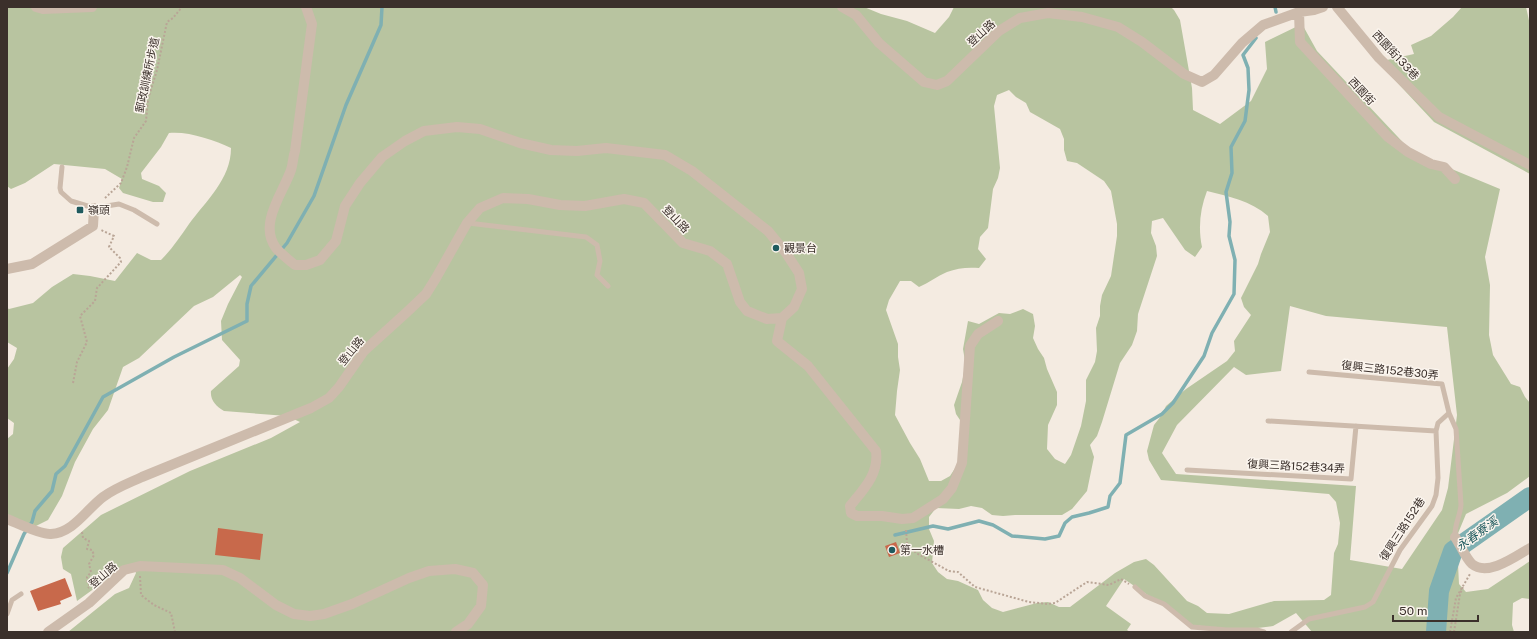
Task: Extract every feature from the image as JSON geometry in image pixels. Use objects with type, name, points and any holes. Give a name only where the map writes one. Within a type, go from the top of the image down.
[{"type":"street","points":[[36,7],[43,9],[92,7]]},
{"type":"street","points":[[306,7],[312,24],[291,170],[279,196],[272,218],[270,231],[280,251],[295,265],[306,265],[320,260],[336,241],[345,206],[360,183],[382,157],[405,141],[424,131],[457,128],[480,129],[520,143],[551,150],[577,151],[606,148],[665,155],[692,171],[768,231],[786,253],[799,273],[802,289],[794,307],[782,318],[777,341],[808,366],[876,451],[877,462],[872,478],[850,506],[850,513],[857,516],[882,516],[902,519],[913,518],[943,499],[952,488],[962,463],[970,346],[978,334],[998,321]]},
{"type":"street","name":"登山路","points":[[842,7],[856,15],[879,43],[924,82],[937,86],[947,81],[999,31],[1020,18],[1048,13],[1082,17],[1118,27],[1142,42],[1184,74],[1202,82],[1214,75],[1242,43],[1263,25],[1299,12]]},
{"type":"street","points":[[1299,12],[1323,7]]},
{"type":"street","name":"西園街133巷","points":[[1337,7],[1379,58],[1439,118],[1530,165]]},
{"type":"street","name":"西園街","points":[[1299,12],[1300,42],[1388,137],[1408,152],[1431,164],[1444,167],[1455,180]]},
{"type":"street","name":"登山路","points":[[7,519],[50,534],[62,532],[103,497],[118,488],[142,476],[310,408],[329,398],[339,387],[364,351],[426,294],[467,223],[480,208],[502,198],[528,199],[560,205],[585,206],[624,199],[644,203],[683,243],[710,251],[726,264],[740,302],[747,311],[767,319],[782,318]]},
{"type":"street","points":[[7,269],[32,264],[93,226],[94,208]]},
{"type":"street","points":[[1455,537],[1471,565],[1472,564],[1481,568],[1490,568],[1501,565],[1530,548]]},
{"type":"street","name":"登山路","points":[[48,632],[89,603],[124,570],[140,566],[223,570],[240,578],[276,605],[294,614],[310,616],[324,614],[352,604],[429,571],[455,568],[473,573],[483,586],[481,606],[468,624],[456,632]]},
{"type":"lane","points":[[62,167],[61,192],[71,201],[94,208],[119,204],[134,210],[157,224]]},
{"type":"lane","points":[[467,223],[586,237],[597,245],[600,261],[597,275],[608,286]]},
{"type":"lane","name":"復興三路152巷30弄","points":[[1309,372],[1442,384],[1449,413]]},
{"type":"lane","points":[[1268,421],[1436,431],[1438,423],[1449,413],[1456,429],[1461,505],[1460,513],[1454,528],[1455,537]]},
{"type":"lane","name":"復興三路152巷34弄","points":[[1187,470],[1352,479],[1356,426]]},
{"type":"lane","name":"復興三路152巷","points":[[1291,632],[1309,619],[1365,607],[1373,602],[1400,550],[1432,506],[1436,496],[1438,478],[1436,431]]},
{"type":"lane","points":[[1135,587],[1145,596],[1164,604],[1192,627],[1227,630],[1257,630],[1264,632]]},
{"type":"lane","points":[[7,614],[12,600],[21,594]]},
{"type":"path","name":"郵政訓練所步道","points":[[94,208],[120,183],[127,167],[134,138],[146,121],[148,99],[157,70],[167,22],[173,18],[182,7]]},
{"type":"path","points":[[73,383],[77,362],[87,342],[80,316],[95,301],[97,288],[120,262],[120,258],[109,247],[114,236],[93,226]]},
{"type":"path","points":[[80,518],[83,538],[89,541],[87,549],[92,550],[94,555],[89,564],[92,572],[87,577],[87,581],[90,586],[88,588],[93,588]]},
{"type":"path","points":[[902,519],[906,529],[907,543],[916,553],[949,571],[958,572],[975,587],[1029,602],[1048,604],[1055,603],[1087,582],[1109,585],[1121,579],[1135,587]]},
{"type":"path","points":[[1450,632],[1456,598],[1471,565]]},
{"type":"path","points":[[1454,632],[1460,594],[1471,565]]},
{"type":"path","points":[[124,570],[128,578],[140,576],[141,595],[154,605],[171,613],[176,632]]},
{"type":"green space","points":[[7,7],[864,7],[881,14],[907,21],[935,33],[949,17],[954,7],[1171,7],[1180,20],[1192,88],[1193,110],[1220,124],[1251,101],[1267,69],[1265,42],[1302,24],[1317,51],[1413,153],[1500,189],[1485,257],[1490,285],[1489,335],[1493,355],[1511,384],[1520,387],[1530,403],[1530,476],[1507,493],[1466,514],[1454,543],[1458,564],[1459,584],[1466,592],[1488,589],[1530,561],[1530,599],[1522,598],[1513,603],[1512,625],[1514,632],[1312,632],[1296,613],[1273,626],[1241,630],[1192,625],[1124,579],[1106,606],[1131,624],[1127,630],[1130,632],[68,632],[115,594],[129,588],[136,573],[134,567],[124,567],[77,601],[71,574],[63,569],[61,557],[63,548],[101,515],[190,471],[271,438],[300,422],[287,416],[224,411],[216,405],[213,400],[211,391],[239,366],[240,360],[222,340],[221,321],[242,277],[240,275],[213,297],[194,306],[139,358],[123,367],[108,410],[93,429],[75,462],[62,496],[48,520],[32,528],[7,524],[7,439],[13,434],[14,423],[7,418],[7,369],[14,359],[17,348],[7,342],[7,308],[9,309],[33,303],[52,287],[73,274],[115,281],[137,253],[151,260],[161,260],[210,198],[222,180],[227,170],[231,148],[201,137],[184,133],[169,133],[161,147],[141,173],[142,179],[159,186],[166,193],[163,202],[153,202],[123,193],[119,188],[122,179],[105,169],[54,164],[25,183],[11,189],[7,186]],"holes":[[[1009,90],[1016,97],[1026,103],[1030,112],[1060,129],[1064,139],[1064,150],[1067,161],[1077,163],[1104,181],[1111,191],[1117,224],[1117,236],[1111,276],[1102,295],[1100,316],[1096,328],[1097,351],[1095,362],[1086,380],[1086,401],[1081,426],[1071,455],[1065,464],[1055,459],[1047,449],[1048,425],[1057,405],[1057,392],[1044,358],[1033,338],[1035,326],[1033,314],[1023,309],[1010,314],[999,313],[979,324],[968,321],[963,349],[965,361],[964,372],[954,405],[956,414],[962,423],[963,456],[950,476],[941,481],[929,481],[920,459],[895,415],[900,370],[898,344],[886,310],[889,300],[900,281],[911,281],[919,287],[951,271],[963,268],[979,268],[986,259],[978,249],[980,237],[988,228],[993,189],[998,178],[1000,168],[994,106],[997,95]],[[1207,191],[1254,206],[1268,216],[1270,232],[1258,264],[1241,298],[1244,307],[1251,315],[1234,341],[1235,351],[1227,361],[1186,389],[1166,406],[1154,425],[1147,451],[1149,460],[1161,480],[1329,494],[1336,502],[1340,523],[1338,544],[1334,553],[1331,595],[1324,600],[1274,601],[1229,614],[1207,613],[1198,606],[1187,601],[1154,565],[1146,559],[1134,562],[1115,573],[1070,607],[1059,607],[1048,602],[1037,603],[1003,612],[992,608],[983,600],[978,590],[958,581],[947,579],[938,572],[932,563],[934,541],[929,529],[929,517],[936,508],[959,509],[971,506],[982,508],[992,515],[1003,516],[1062,515],[1072,509],[1087,491],[1094,457],[1090,445],[1097,436],[1120,363],[1132,345],[1137,331],[1138,314],[1157,256],[1156,246],[1151,233],[1152,221],[1163,218],[1185,250],[1195,257],[1202,247],[1200,226],[1201,212]],[[1290,306],[1326,316],[1447,327],[1457,415],[1448,488],[1442,510],[1402,569],[1350,560],[1356,486],[1176,474],[1162,453],[1177,425],[1234,367],[1246,375],[1281,371]]]},
{"type":"green space","points":[[1462,7],[1526,7],[1530,25],[1530,174],[1434,122],[1378,62],[1414,54],[1411,45],[1431,36]]},
{"type":"building","points":[[218,528],[263,534],[260,560],[215,555]]},
{"type":"building","name":"第一水槽","points":[[896,542],[900,553],[889,557],[885,546]]},
{"type":"building","points":[[65,578],[72,596],[60,601],[61,604],[38,611],[30,591]]},
{"type":"waterway","points":[[7,573],[24,534],[32,522],[35,511],[52,491],[56,474],[65,466],[103,397],[174,357],[247,321],[247,304],[251,286],[287,243],[314,196],[346,105],[381,25],[382,7]]},
{"type":"waterway","points":[[1275,7],[1276,12]]},
{"type":"waterway","points":[[895,535],[933,526],[948,529],[979,521],[993,525],[1012,536],[1045,539],[1059,536],[1065,523],[1072,517],[1108,507],[1110,496],[1120,483],[1126,435],[1162,414],[1173,403],[1204,356],[1212,333],[1234,294],[1235,260],[1229,236],[1230,222],[1226,192],[1232,173],[1231,147],[1245,121],[1249,90],[1248,68],[1243,55],[1256,38]]},
{"type":"waterway","name":"永春寮溪","points":[[1436,632],[1439,591],[1453,551],[1530,497]]},
{"type":"place","name":"嶺頭","points":[[80,210]]},
{"type":"place","name":"觀景台","points":[[776,248]]},
{"type":"place","name":"第一水槽","points":[[892,550]]}]
